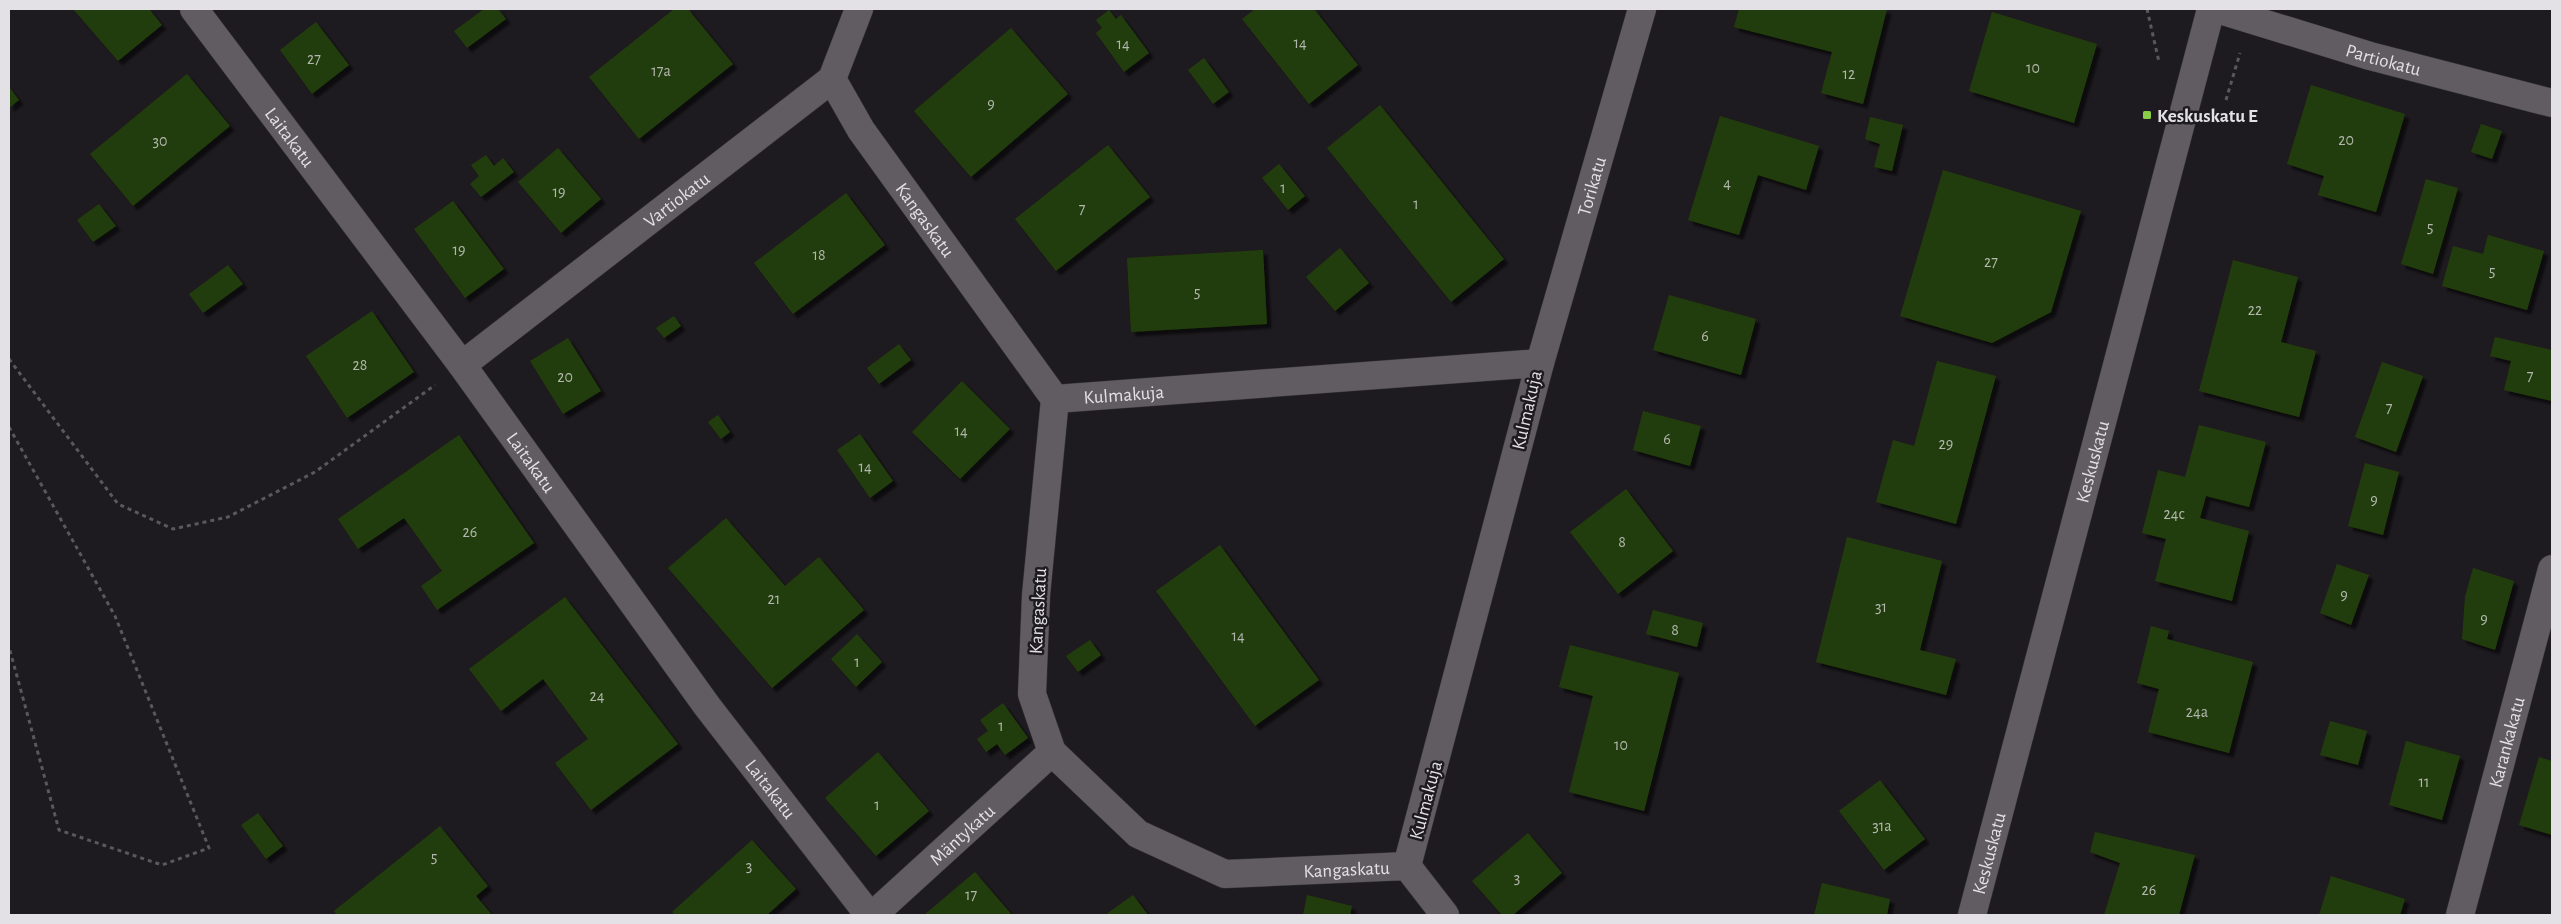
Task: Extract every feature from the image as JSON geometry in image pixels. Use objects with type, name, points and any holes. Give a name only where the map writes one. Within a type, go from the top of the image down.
[{"type":"street","name":"Laitakatu","points":[[194,9],[462,364],[707,706],[871,915]]},
{"type":"street","points":[[832,79],[859,9]]},
{"type":"street","name":"Torikatu","points":[[1540,363],[1642,9]]},
{"type":"street","name":"Keskuskatu","points":[[1972,915],[2211,9]]},
{"type":"street","name":"Partiokatu","points":[[2217,9],[2370,56],[2552,103]]},
{"type":"street","name":"Vartiokatu","points":[[462,364],[832,79]]},
{"type":"street","name":"Kangaskatu","points":[[832,79],[861,130],[1055,399],[1036,595],[1032,694],[1052,752],[1138,834],[1225,874],[1407,866],[1445,915]]},
{"type":"street","name":"Kulmakuja","points":[[1055,399],[1540,363],[1407,866]]},
{"type":"street","name":"Karankakatu","points":[[2460,915],[2552,569]]},
{"type":"street","name":"Mäntykatu","points":[[871,915],[1052,752]]},
{"type":"path","points":[[9,359],[118,504],[174,529],[228,516],[314,472],[462,364]]},
{"type":"path","points":[[9,427],[115,616],[209,848],[162,865],[59,830],[9,647]]},
{"type":"building","points":[[73,9],[149,9],[162,25],[118,61]]},
{"type":"building","points":[[484,9],[498,9],[506,19],[467,48],[454,31]]},
{"type":"building","points":[[674,9],[688,9],[733,64],[639,139],[589,77]]},
{"type":"building","points":[[1255,9],[1314,9],[1358,65],[1309,104],[1242,19]]},
{"type":"building","points":[[1739,9],[1887,9],[1863,104],[1821,93],[1832,52],[1734,27]]},
{"type":"building","points":[[1109,10],[1116,19],[1121,15],[1149,53],[1124,72],[1096,33],[1102,28],[1096,20]]},
{"type":"building","points":[[1992,12],[2097,44],[2074,123],[1969,91]]},
{"type":"building","points":[[316,22],[349,65],[312,94],[280,50]]},
{"type":"building","points":[[1011,28],[1068,94],[971,177],[914,111]]},
{"type":"building","points":[[1204,58],[1229,92],[1213,104],[1188,70]]},
{"type":"building","points":[[187,74],[230,126],[133,206],[90,154]]},
{"type":"building","points":[[2311,85],[2405,114],[2376,212],[2318,195],[2324,176],[2287,164]]},
{"type":"building","points":[[9,87],[19,100],[9,108]]},
{"type":"building","points":[[1380,105],[1504,259],[1451,302],[1327,148]]},
{"type":"building","points":[[1720,116],[1819,146],[1806,190],[1758,175],[1739,235],[1688,220]]},
{"type":"building","points":[[1870,117],[1903,125],[1892,171],[1874,167],[1880,144],[1865,139]]},
{"type":"building","points":[[2481,124],[2502,131],[2492,159],[2471,152]]},
{"type":"building","points":[[1108,145],[1150,197],[1056,271],[1015,219]]},
{"type":"building","points":[[558,148],[601,199],[561,233],[518,182]]},
{"type":"building","points":[[486,155],[494,166],[503,158],[514,172],[481,197],[470,184],[479,176],[471,165]]},
{"type":"building","points":[[1279,164],[1305,196],[1288,210],[1262,178]]},
{"type":"building","points":[[1943,170],[2081,211],[2051,312],[1992,343],[1900,316]]},
{"type":"building","points":[[2426,179],[2458,188],[2433,274],[2401,264]]},
{"type":"building","points":[[846,193],[885,245],[793,314],[754,263]]},
{"type":"building","points":[[453,201],[504,269],[465,298],[414,229]]},
{"type":"building","points":[[99,204],[116,226],[93,242],[77,220]]},
{"type":"building","points":[[2488,235],[2544,251],[2527,310],[2442,286],[2453,246],[2483,254]]},
{"type":"building","points":[[1340,248],[1369,283],[1335,311],[1306,277]]},
{"type":"building","points":[[1263,250],[1267,324],[1131,332],[1127,258]]},
{"type":"building","points":[[2233,260],[2298,277],[2281,342],[2316,351],[2299,417],[2199,391]]},
{"type":"building","points":[[228,265],[243,284],[203,313],[189,294]]},
{"type":"building","points":[[1669,295],[1756,319],[1741,375],[1653,350]]},
{"type":"building","points":[[372,311],[414,372],[347,418],[306,356]]},
{"type":"building","points":[[674,316],[681,326],[664,338],[656,328]]},
{"type":"building","points":[[2495,337],[2552,350],[2552,401],[2504,390],[2511,361],[2490,356]]},
{"type":"building","points":[[568,338],[601,391],[563,414],[530,361]]},
{"type":"building","points":[[899,344],[911,360],[879,384],[867,368]]},
{"type":"building","points":[[1937,361],[1996,376],[1956,524],[1876,502],[1893,440],[1914,446]]},
{"type":"building","points":[[2382,362],[2423,376],[2396,452],[2355,437]]},
{"type":"building","points":[[962,381],[1010,429],[960,479],[912,432]]},
{"type":"building","points":[[1643,411],[1701,426],[1690,466],[1633,450]]},
{"type":"building","points":[[718,415],[730,432],[721,439],[708,422]]},
{"type":"building","points":[[2199,425],[2266,442],[2249,507],[2206,496],[2200,518],[2249,531],[2232,601],[2155,581],[2166,539],[2142,533],[2158,470],[2185,477]]},
{"type":"building","points":[[860,434],[893,481],[870,498],[837,450]]},
{"type":"building","points":[[459,435],[534,543],[437,610],[421,586],[442,571],[404,518],[358,549],[338,519]]},
{"type":"building","points":[[2365,463],[2399,472],[2383,535],[2348,526]]},
{"type":"building","points":[[1626,489],[1673,551],[1618,594],[1570,532]]},
{"type":"building","points":[[726,518],[785,586],[819,557],[864,610],[772,688],[668,568]]},
{"type":"building","points":[[1847,537],[1942,561],[1920,650],[1956,659],[1946,695],[1816,662]]},
{"type":"building","points":[[1220,545],[1319,680],[1255,726],[1156,591]]},
{"type":"building","points":[[2337,564],[2369,575],[2351,625],[2320,613]]},
{"type":"building","points":[[2473,568],[2514,581],[2495,650],[2462,639],[2465,597]]},
{"type":"building","points":[[565,597],[678,744],[591,810],[555,763],[588,739],[543,679],[501,711],[469,669]]},
{"type":"building","points":[[1653,610],[1703,623],[1697,647],[1646,634]]},
{"type":"building","points":[[2151,626],[2169,631],[2167,639],[2253,662],[2229,753],[2148,732],[2159,689],[2137,683]]},
{"type":"building","points":[[857,634],[882,662],[856,687],[831,659]]},
{"type":"building","points":[[1090,640],[1101,655],[1078,672],[1066,656]]},
{"type":"building","points":[[1570,645],[1679,673],[1644,811],[1569,792],[1593,696],[1559,687]]},
{"type":"building","points":[[1003,703],[1028,738],[1005,755],[997,744],[986,752],[977,739],[988,731],[980,720]]},
{"type":"building","points":[[2330,721],[2367,731],[2358,765],[2320,755]]},
{"type":"building","points":[[2406,741],[2460,756],[2442,820],[2389,805]]},
{"type":"building","points":[[878,752],[929,811],[876,856],[825,798]]},
{"type":"building","points":[[2539,757],[2552,761],[2552,835],[2519,825]]},
{"type":"building","points":[[1880,780],[1925,839],[1884,870],[1839,811]]},
{"type":"building","points":[[258,813],[283,846],[266,859],[241,825]]},
{"type":"building","points":[[440,826],[488,886],[476,896],[492,915],[337,915],[334,911]]},
{"type":"building","points":[[2095,832],[2195,855],[2179,915],[2104,915],[2120,863],[2090,852]]},
{"type":"building","points":[[1528,833],[1562,873],[1513,915],[1502,915],[1472,881]]},
{"type":"building","points":[[752,840],[796,889],[767,915],[675,915],[672,912]]},
{"type":"building","points":[[975,872],[1012,915],[924,915]]},
{"type":"building","points":[[2331,876],[2405,899],[2400,915],[2319,915]]},
{"type":"building","points":[[1822,883],[1890,899],[1887,915],[1814,915]]},
{"type":"building","points":[[1133,895],[1148,915],[1105,915]]},
{"type":"building","points":[[1307,895],[1352,906],[1350,915],[1303,915]]},
{"type":"place","name":"Keskuskatu E","points":[[2147,115]]}]
